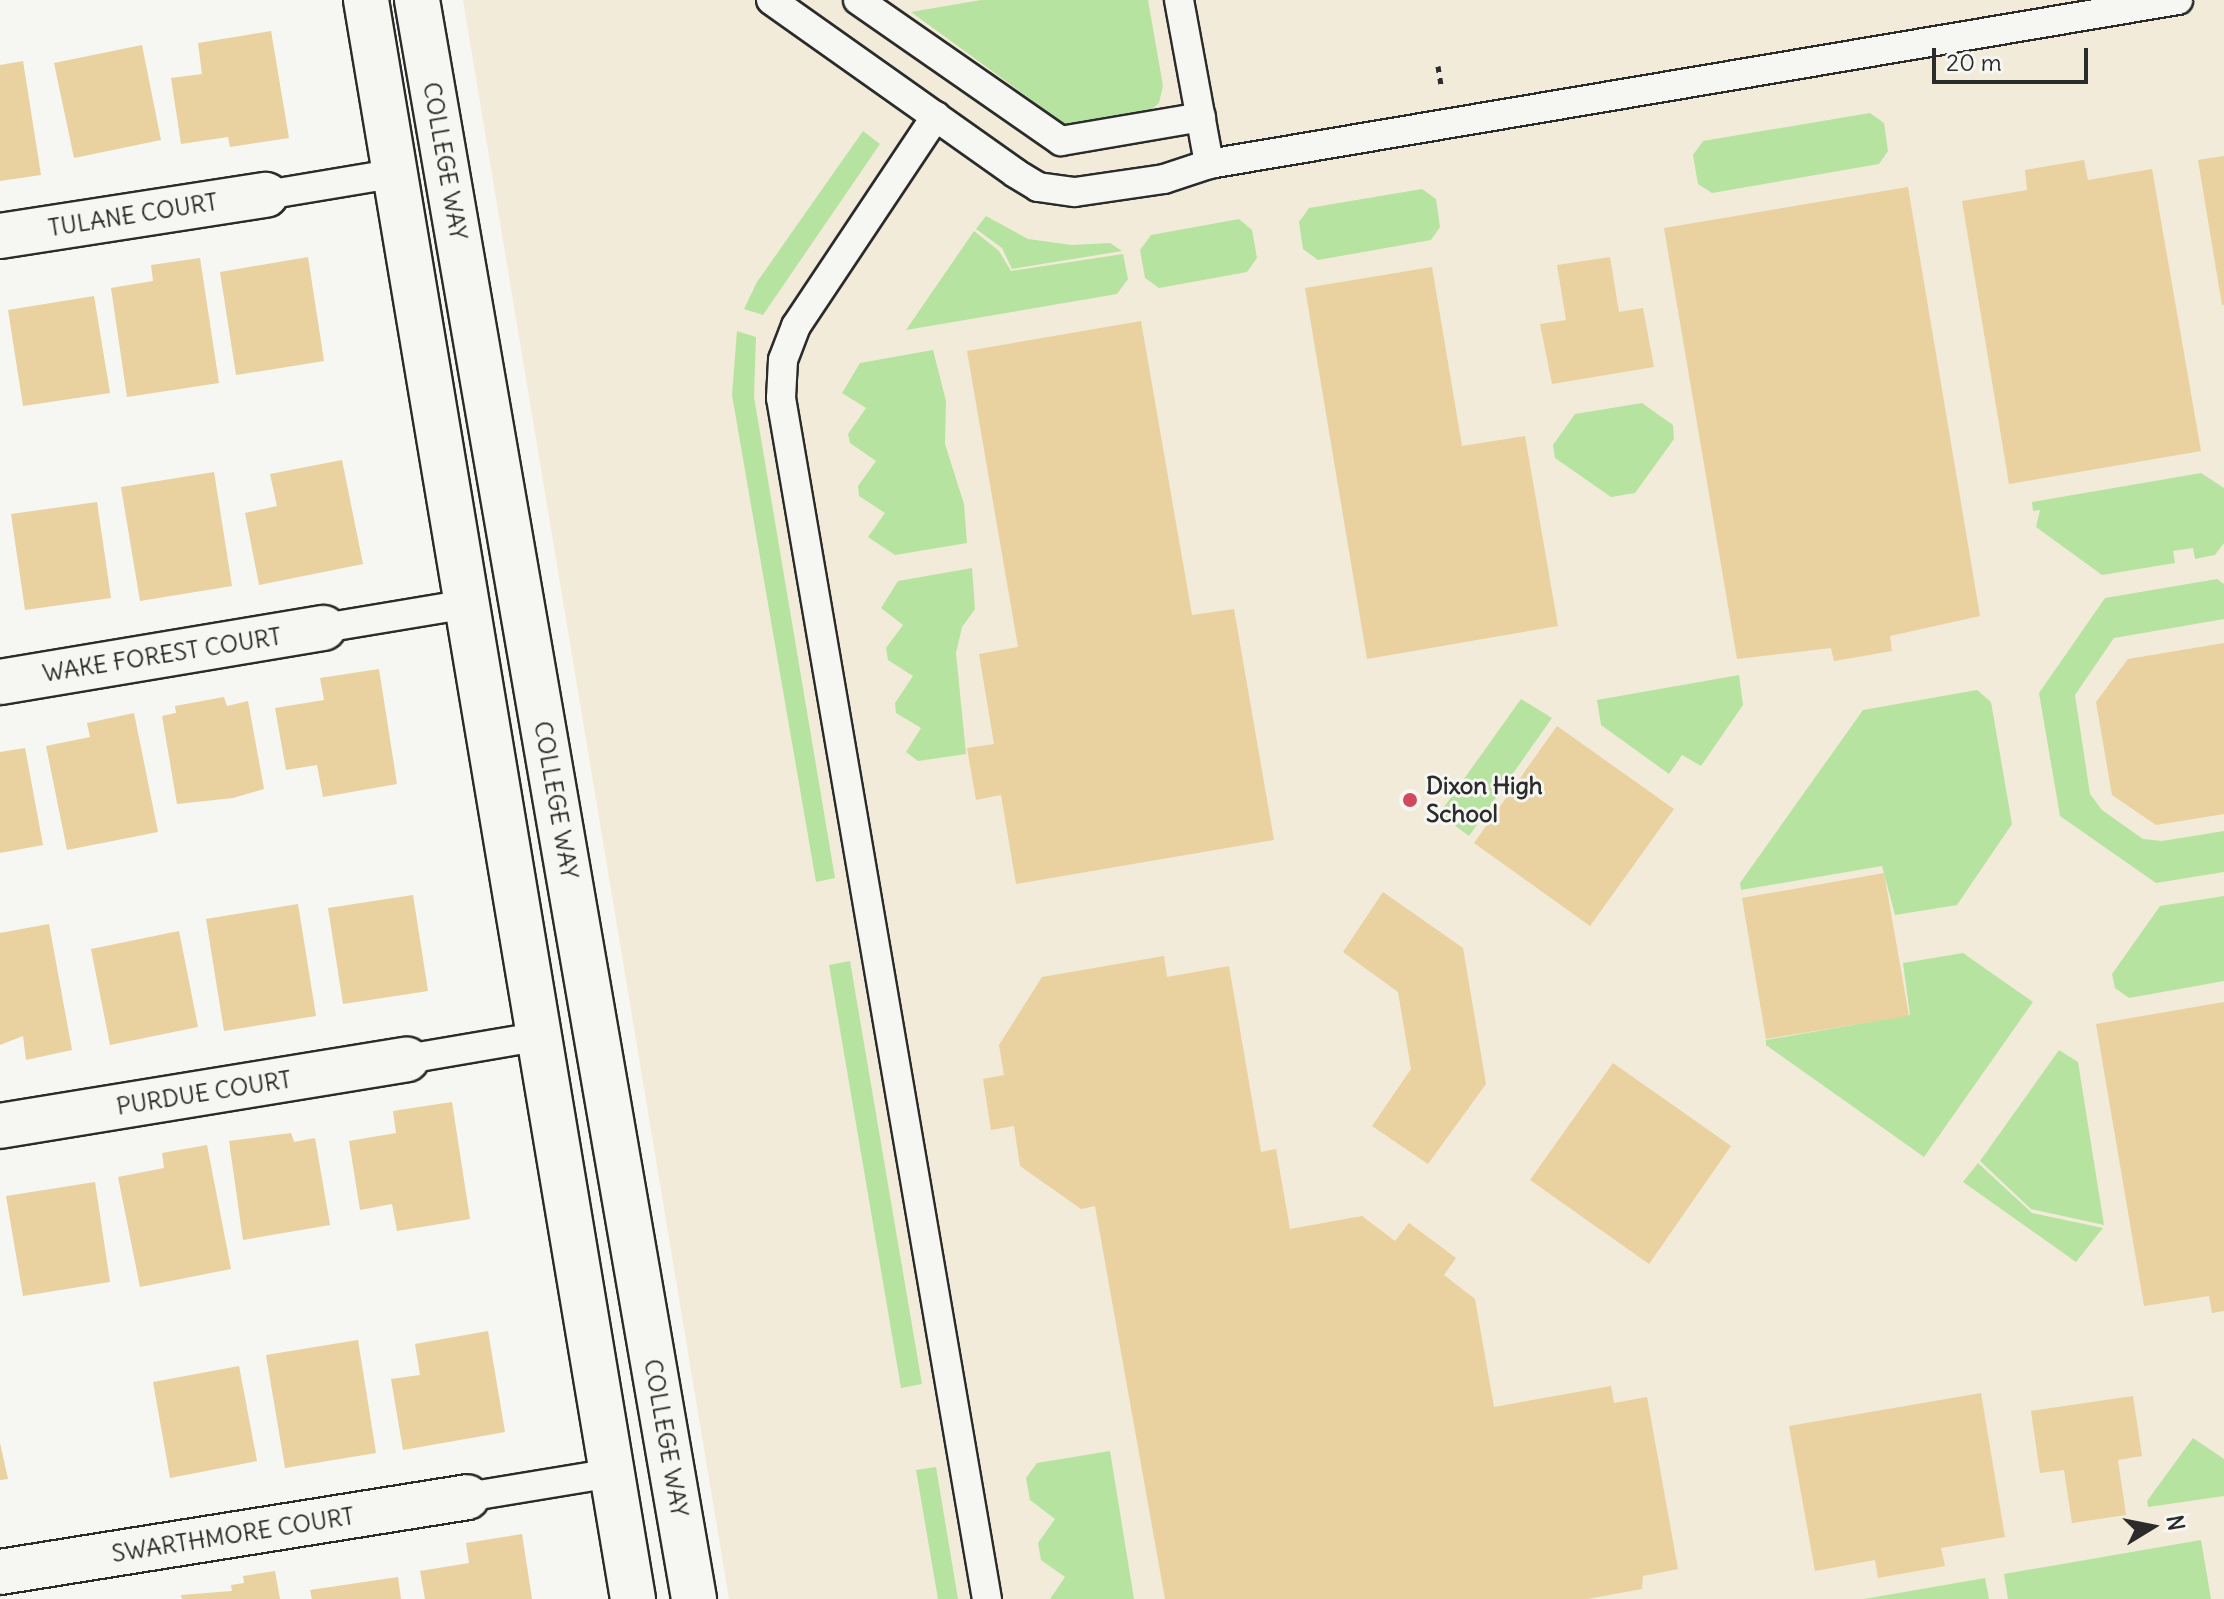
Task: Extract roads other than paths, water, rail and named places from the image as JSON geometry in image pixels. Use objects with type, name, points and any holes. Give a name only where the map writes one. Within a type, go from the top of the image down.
[{"type":"street","name":"COLLEGE WAY","points":[[366,0],[398,173],[633,1599]]},
{"type":"street","name":"COLLEGE WAY","points":[[417,0],[694,1599]]},
{"type":"street","name":"TULANE COURT","points":[[0,236],[266,195]]},
{"type":"street","name":"WAKE FOREST COURT","points":[[0,682],[324,628]]},
{"type":"street","name":"PURDUE COURT","points":[[0,1126],[407,1059]]},
{"type":"street","name":"SWARTHMORE COURT","points":[[0,1572],[467,1497]]},
{"type":"lane","points":[[771,0],[1015,173],[1057,192],[1164,179],[1209,164],[2178,0]]},
{"type":"lane","points":[[858,0],[1061,141],[1201,117]]},
{"type":"lane","points":[[1179,0],[1209,164]]},
{"type":"lane","points":[[936,116],[796,326],[783,360],[781,398],[987,1599]]},
{"type":"lane","points":[[266,195],[398,173]]},
{"type":"lane","points":[[324,628],[468,604]]},
{"type":"lane","points":[[407,1059],[541,1036]]},
{"type":"lane","points":[[467,1497],[612,1473]]},
{"type":"place","name":"Dixon High School","points":[[1410,800]]}]
